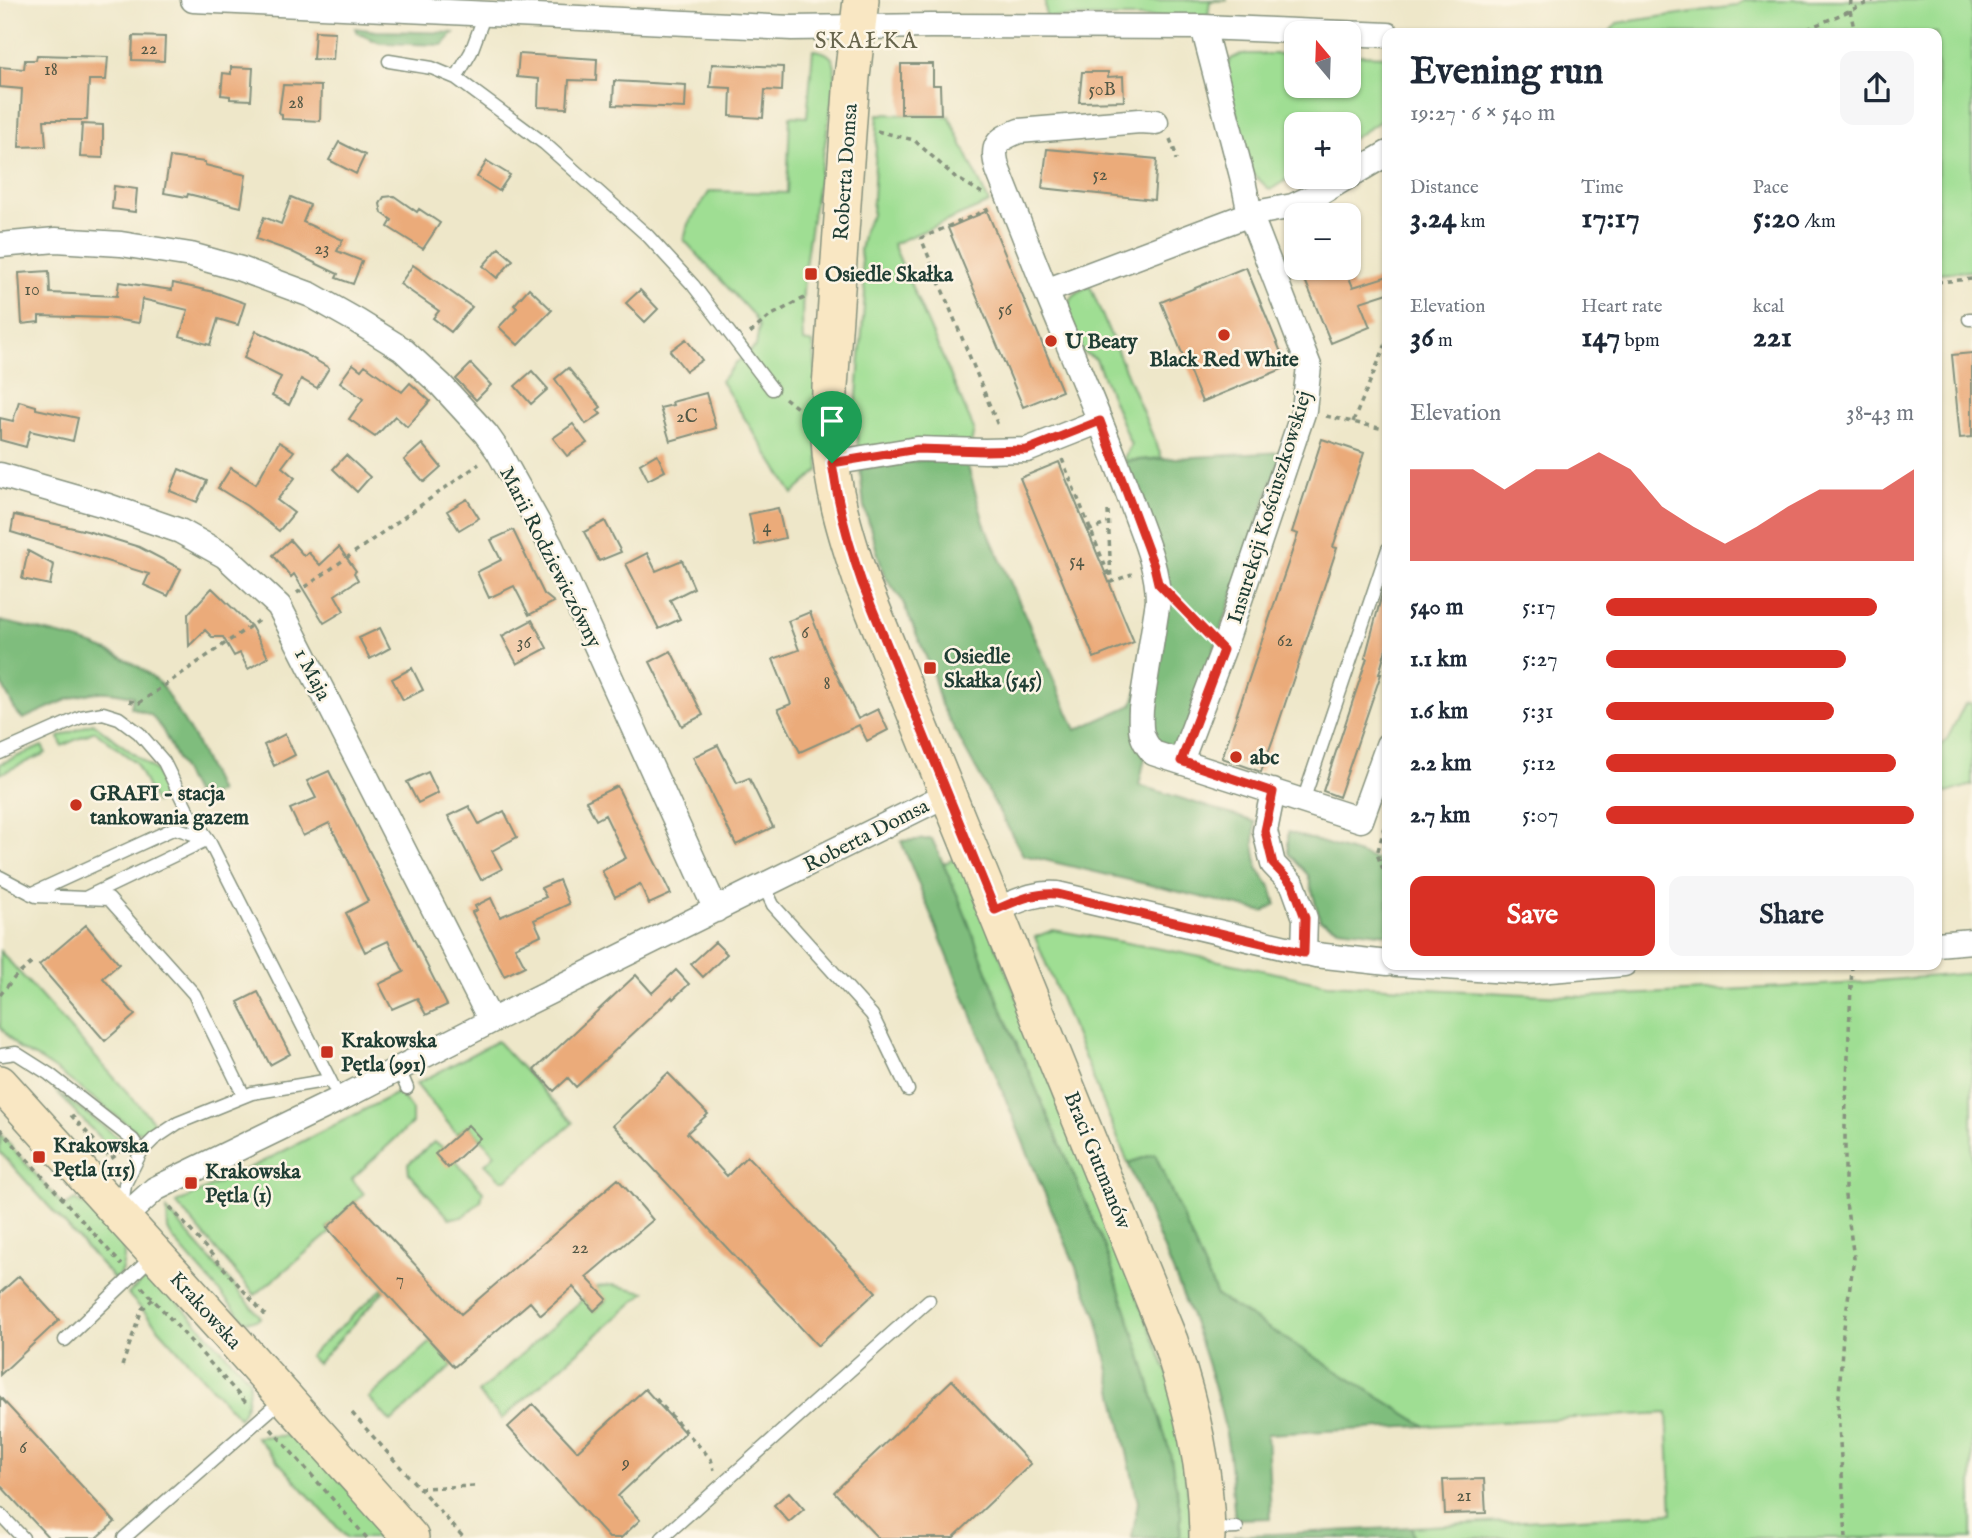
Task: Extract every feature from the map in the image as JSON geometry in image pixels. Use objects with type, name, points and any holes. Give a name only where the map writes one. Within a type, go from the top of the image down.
[{"type":"street","points":[[193,0],[778,27],[859,14],[931,26],[1203,27],[1382,34]]},
{"type":"street","name":"Roberta Domsa","points":[[121,1216],[155,1189],[335,1089],[403,1078],[491,1021],[948,794],[846,538],[829,438],[830,387],[859,14]]},
{"type":"street","name":"Insurekcji Kościuszkowskiej","points":[[1181,761],[1223,650],[1304,410],[1309,366],[1250,214],[1203,27]]},
{"type":"street","points":[[1161,129],[1140,121],[1019,131],[1004,137],[995,146],[994,156],[1100,421],[1156,575],[1158,601],[1141,709],[1143,741],[1153,753],[1361,820],[1382,762]]},
{"type":"street","points":[[1361,169],[1382,156]]},
{"type":"street","points":[[1046,291],[1250,214],[1293,206],[1327,189]]},
{"type":"street","name":"Marii Rodziewiczówny","points":[[0,245],[56,240],[121,244],[191,255],[241,269],[311,295],[357,321],[402,349],[442,385],[498,451],[551,546],[716,910]]},
{"type":"street","points":[[832,463],[917,449],[1027,450],[1100,421]]},
{"type":"street","name":"1 Maja","points":[[0,475],[108,506],[180,531],[225,556],[279,606],[491,1021]]},
{"type":"street","points":[[1273,792],[1265,831],[1273,864],[1293,885],[1305,918],[1304,953]]},
{"type":"street","name":"Braci Gutmanów","points":[[948,794],[1170,1341],[1185,1390],[1217,1532]]},
{"type":"street","points":[[995,910],[1032,895],[1057,894],[1304,953],[1382,962]]},
{"type":"street","points":[[1942,944],[1972,941]]},
{"type":"street","points":[[1493,970],[1550,970]]},
{"type":"street","name":"Krakowska","points":[[1,1069],[121,1216],[143,1264],[285,1397],[411,1538]]},
{"type":"lane","points":[[456,78],[471,52],[485,13]]},
{"type":"lane","points":[[388,61],[432,68],[456,78],[545,144],[648,236],[693,285],[772,389]]},
{"type":"lane","points":[[1303,801],[1382,567]]},
{"type":"lane","points":[[0,753],[80,717],[103,713],[118,718],[139,733],[164,762],[188,811],[208,839],[335,1089],[252,1093],[178,1123],[154,1139],[141,1152],[125,1184],[121,1216]]},
{"type":"lane","points":[[31,894],[175,828],[208,839]]},
{"type":"lane","points":[[87,897],[208,839]]},
{"type":"lane","points":[[0,877],[36,896],[109,899],[194,994],[244,1096]]},
{"type":"lane","points":[[764,886],[774,905],[872,1015],[908,1090]]},
{"type":"lane","points":[[1,1069],[16,1053],[49,1074],[133,1140],[141,1152]]},
{"type":"lane","points":[[65,1340],[143,1264]]},
{"type":"lane","points":[[662,1538],[929,1300]]},
{"type":"lane","points":[[129,1536],[285,1397]]},
{"type":"lane","points":[[0,1514],[23,1538]]},
{"type":"path","points":[[1851,0],[1854,28]]},
{"type":"path","points":[[1809,28],[1874,0]]},
{"type":"path","points":[[1161,129],[1171,140],[1176,160]]},
{"type":"path","points":[[876,131],[914,140],[955,177],[986,196]]},
{"type":"path","points":[[989,209],[921,238],[1000,431]]},
{"type":"path","points":[[1942,282],[1972,279]]},
{"type":"path","points":[[740,345],[770,316],[792,302],[809,296]]},
{"type":"path","points":[[1353,422],[1382,353]]},
{"type":"path","points":[[1304,410],[1382,429]]},
{"type":"path","points":[[129,701],[139,704],[498,451]]},
{"type":"path","points":[[1062,459],[1111,582]]},
{"type":"path","points":[[1108,511],[1111,582]]},
{"type":"path","points":[[1090,530],[1108,523]]},
{"type":"path","points":[[1111,582],[1156,575],[1223,650]]},
{"type":"path","points":[[1361,820],[1382,828]]},
{"type":"path","points":[[1382,836],[1377,854],[1382,867]]},
{"type":"path","points":[[0,995],[15,977],[33,962]]},
{"type":"path","points":[[1846,1538],[1838,1410],[1843,1334],[1854,1258],[1845,1196],[1845,1125],[1852,970]]},
{"type":"path","points":[[0,1129],[143,1264],[153,1299],[142,1310],[122,1366]]},
{"type":"path","points":[[171,1208],[265,1315]]},
{"type":"path","points":[[656,1399],[711,1460],[714,1465],[712,1475]]},
{"type":"path","points":[[352,1413],[464,1538]]},
{"type":"path","points":[[419,1488],[476,1486]]},
{"type":"green space","points":[[1045,0],[1227,0],[1210,1],[1208,17],[1046,17]]},
{"type":"green space","points":[[1745,0],[1972,0],[1972,271],[1942,273],[1942,28],[1613,28],[1617,23],[1735,6]]},
{"type":"green space","points":[[355,28],[454,33],[443,45],[380,43],[357,33]]},
{"type":"green space","points":[[813,50],[828,55],[833,60],[835,69],[803,289],[803,341],[813,343],[816,372],[819,470],[793,494],[721,381],[735,364],[756,346],[759,327],[753,315],[684,240],[688,224],[710,191],[787,193],[790,116],[807,117]]},
{"type":"green space","points":[[1241,54],[1284,54],[1284,98],[1362,98],[1362,55],[1382,56],[1382,120],[1361,133],[1361,112],[1284,112],[1284,181],[1270,190],[1251,172],[1225,69],[1231,59]]},
{"type":"green space","points":[[878,114],[949,116],[989,203],[893,244],[974,429],[971,445],[858,449],[856,409],[865,294],[860,251],[864,230],[872,215]]},
{"type":"green space","points":[[1090,286],[1162,458],[1125,461],[1131,445],[1096,359],[1078,350],[1069,321],[1068,305],[1072,297]]},
{"type":"green space","points":[[1282,452],[1180,749],[1149,739],[1139,785],[1255,822],[1254,845],[1258,869],[1271,887],[1276,904],[1264,912],[1023,855],[941,705],[932,671],[902,600],[884,575],[864,506],[860,469],[925,460],[967,463],[984,523],[1076,730],[1132,705],[1165,613],[1125,461]]},
{"type":"green space","points":[[0,621],[86,643],[108,651],[147,672],[162,686],[195,740],[219,792],[198,801],[162,729],[151,715],[131,707],[133,696],[108,692],[89,693],[60,702],[23,719],[16,712],[0,680]]},
{"type":"green space","points":[[1972,703],[1972,785],[1947,793],[1942,792],[1942,744],[1965,704]]},
{"type":"green space","points":[[93,723],[156,771],[166,794],[155,803],[136,763],[95,731],[62,746],[59,737]]},
{"type":"green space","points":[[42,746],[46,753],[0,774],[0,764]]},
{"type":"green space","points":[[1288,832],[1382,861],[1382,933],[1338,928],[1320,920],[1308,875],[1288,853]]},
{"type":"green space","points":[[932,839],[959,899],[1004,1015],[1104,1245],[1170,1453],[1181,1515],[1180,1538],[1132,1538],[1138,1502],[1097,1317],[901,841]]},
{"type":"green space","points":[[960,856],[1171,1382],[1195,1538],[1180,1538],[1181,1515],[1170,1453],[1104,1245],[1004,1015],[943,864]]},
{"type":"green space","points":[[1053,930],[1172,951],[1327,984],[1586,997],[1842,984],[1972,973],[1972,1538],[1413,1538],[1412,1527],[1672,1513],[1667,1413],[1425,1426],[1216,1296],[1155,1154],[1128,1163],[1035,937]]},
{"type":"green space","points":[[0,951],[155,1123],[141,1132],[136,1131],[59,1072],[19,1049],[0,1027]]},
{"type":"green space","points":[[497,1041],[573,1123],[508,1179],[500,1179],[485,1164],[495,1154],[468,1125],[457,1134],[416,1084]]},
{"type":"green space","points":[[55,1090],[123,1141],[112,1151]]},
{"type":"green space","points":[[399,1092],[412,1110],[412,1123],[352,1179],[364,1194],[327,1228],[331,1232],[255,1295],[176,1203],[266,1160]]},
{"type":"green space","points":[[0,1134],[64,1207],[75,1200],[100,1215],[114,1228],[124,1250],[123,1266],[116,1281],[0,1152]]},
{"type":"green space","points":[[434,1142],[443,1147],[483,1191],[481,1201],[462,1217],[449,1218],[409,1173],[408,1164]]},
{"type":"green space","points":[[1155,1154],[1217,1296],[1425,1426],[1267,1434],[1271,1518],[1235,1519],[1226,1434],[1208,1365],[1128,1163]]},
{"type":"green space","points":[[167,1210],[261,1317],[245,1321],[173,1239],[168,1230]]},
{"type":"green space","points":[[155,1278],[249,1379],[247,1399],[239,1418],[128,1294],[144,1280]]},
{"type":"green space","points":[[613,1285],[645,1292],[502,1419],[478,1393],[583,1298],[594,1311],[607,1300],[595,1287]]},
{"type":"green space","points":[[382,1289],[384,1291],[317,1364],[309,1356]]},
{"type":"green space","points":[[431,1342],[451,1367],[391,1422],[369,1398]]},
{"type":"green space","points":[[299,1435],[393,1538],[347,1538],[256,1437]]},
{"type":"green space","points":[[1412,1527],[1413,1538],[1234,1538],[1234,1536]]},
{"type":"building","points":[[315,31],[335,32],[333,60],[313,59]]},
{"type":"building","points":[[133,36],[165,37],[164,61],[132,60]]},
{"type":"building","points":[[519,54],[597,59],[596,81],[569,80],[567,108],[538,107],[539,79],[517,77]]},
{"type":"building","points":[[37,55],[108,57],[106,80],[89,80],[87,120],[44,120],[46,146],[19,147],[22,89],[0,87],[0,67],[24,69],[25,60],[36,60]]},
{"type":"building","points":[[712,64],[783,67],[782,91],[765,90],[763,118],[730,116],[731,88],[710,87]]},
{"type":"building","points":[[901,64],[933,64],[933,85],[940,85],[941,114],[901,114]]},
{"type":"building","points":[[231,67],[253,68],[251,100],[230,99],[230,96],[221,95],[223,73],[231,74]]},
{"type":"building","points":[[1082,72],[1108,72],[1108,77],[1123,76],[1124,101],[1079,102]]},
{"type":"building","points":[[614,81],[686,85],[685,108],[613,105]]},
{"type":"building","points":[[283,85],[321,86],[320,121],[282,119],[282,114],[279,113]]},
{"type":"building","points":[[82,124],[103,125],[103,158],[80,157]]},
{"type":"building","points":[[339,142],[365,155],[356,174],[329,160]]},
{"type":"building","points":[[1047,149],[1157,159],[1154,200],[1042,188]]},
{"type":"building","points":[[170,157],[205,162],[205,165],[246,175],[241,207],[188,194],[187,197],[164,193]]},
{"type":"building","points":[[487,161],[510,175],[499,191],[477,177]]},
{"type":"building","points":[[114,186],[137,189],[135,212],[112,209]]},
{"type":"building","points":[[394,196],[417,212],[419,209],[440,223],[423,249],[388,227],[392,220],[382,213],[380,204],[384,197]]},
{"type":"building","points":[[291,197],[310,205],[303,222],[343,240],[337,251],[362,261],[353,284],[336,278],[338,274],[290,251],[256,239],[264,217],[281,224]]},
{"type":"building","points":[[987,211],[1062,391],[1023,407],[948,228]]},
{"type":"building","points":[[499,248],[513,260],[497,278],[483,266]]},
{"type":"building","points":[[413,265],[472,307],[451,332],[433,318],[439,311],[400,284]]},
{"type":"building","name":"Black Red White","points":[[1246,267],[1287,367],[1202,402],[1161,302]]},
{"type":"building","points":[[49,271],[50,293],[117,296],[119,282],[172,290],[173,283],[214,292],[245,303],[238,325],[218,319],[210,345],[180,336],[188,310],[142,299],[139,323],[107,318],[39,316],[39,322],[22,324],[19,273]]},
{"type":"building","points":[[1382,278],[1382,295],[1360,302],[1370,327],[1331,343],[1305,280],[1350,280],[1353,287]]},
{"type":"building","points":[[529,288],[552,310],[518,345],[499,327],[517,308],[514,305]]},
{"type":"building","points":[[640,290],[658,309],[645,322],[626,303]]},
{"type":"building","points":[[256,331],[329,368],[317,388],[301,379],[289,405],[272,396],[281,377],[244,358]]},
{"type":"building","points":[[686,339],[702,360],[686,371],[670,351]]},
{"type":"building","points":[[1972,353],[1972,437],[1960,438],[1952,355]]},
{"type":"building","points":[[353,364],[361,370],[365,365],[402,392],[410,383],[430,401],[407,427],[395,416],[375,437],[349,419],[363,399],[340,382]]},
{"type":"building","points":[[471,364],[491,385],[476,400],[456,379]]},
{"type":"building","points":[[568,368],[601,407],[597,410],[601,414],[586,424],[555,379]]},
{"type":"building","points":[[532,371],[548,389],[531,404],[515,386]]},
{"type":"building","points":[[706,393],[716,428],[670,441],[660,408]]},
{"type":"building","points":[[19,401],[36,406],[36,409],[78,418],[73,441],[30,431],[26,447],[0,440],[0,418],[13,421]]},
{"type":"building","points":[[573,424],[587,443],[567,456],[553,438]]},
{"type":"building","points":[[1322,439],[1364,453],[1333,547],[1337,548],[1261,772],[1222,758],[1298,534],[1292,532]]},
{"type":"building","points":[[279,442],[294,451],[282,467],[295,478],[277,500],[294,513],[279,531],[218,488],[231,468],[256,484]]},
{"type":"building","points":[[422,444],[441,467],[424,482],[404,460]]},
{"type":"building","points":[[657,454],[665,471],[648,480],[640,464]]},
{"type":"building","points":[[346,455],[370,477],[357,492],[333,469]]},
{"type":"building","points":[[1059,462],[1134,642],[1094,658],[1020,478]]},
{"type":"building","points":[[179,469],[207,481],[197,502],[170,491]]},
{"type":"building","points":[[467,499],[479,518],[459,530],[447,511]]},
{"type":"building","points":[[778,508],[785,538],[755,545],[749,514]]},
{"type":"building","points":[[14,515],[87,531],[139,547],[181,569],[168,596],[144,585],[149,574],[11,532]]},
{"type":"building","points":[[605,521],[621,552],[599,561],[584,532]]},
{"type":"building","points":[[513,530],[544,594],[554,602],[529,615],[514,586],[489,598],[477,572],[501,560],[491,540]]},
{"type":"building","points":[[290,540],[304,556],[308,552],[320,565],[339,547],[356,571],[354,573],[358,580],[335,595],[344,611],[324,623],[294,574],[291,577],[273,555]]},
{"type":"building","points":[[28,551],[54,565],[50,585],[22,579]]},
{"type":"building","points":[[647,553],[656,571],[682,560],[694,588],[670,600],[680,619],[659,629],[626,564]]},
{"type":"building","points":[[212,588],[251,626],[268,657],[248,669],[240,653],[234,656],[223,637],[212,637],[205,630],[189,646],[188,614]]},
{"type":"building","points":[[1382,594],[1381,674],[1339,797],[1323,791]]},
{"type":"building","points":[[810,612],[858,719],[878,709],[888,730],[867,741],[859,725],[800,752],[778,709],[791,704],[773,659],[799,650],[788,621]]},
{"type":"building","points":[[532,620],[547,648],[517,664],[502,636]]},
{"type":"building","points":[[380,628],[390,648],[370,659],[359,638]]},
{"type":"building","points":[[671,651],[703,715],[682,726],[650,662]]},
{"type":"building","points":[[412,668],[423,690],[403,700],[392,679]]},
{"type":"building","points":[[285,734],[295,755],[274,766],[264,745]]},
{"type":"building","points":[[718,745],[737,783],[749,778],[773,827],[736,845],[693,757]]},
{"type":"building","points":[[329,771],[447,1005],[426,1015],[417,998],[392,1009],[379,984],[404,972],[388,941],[365,952],[346,913],[368,901],[348,860],[329,823],[303,836],[290,809],[316,798],[307,781]]},
{"type":"building","points":[[428,772],[438,793],[418,803],[407,782]]},
{"type":"building","points":[[617,786],[671,894],[649,904],[640,884],[615,897],[602,871],[626,858],[605,815],[596,820],[586,801]]},
{"type":"building","points":[[469,806],[479,824],[504,811],[517,837],[492,851],[502,869],[481,880],[448,816]]},
{"type":"building","points":[[559,880],[569,904],[534,920],[541,935],[515,947],[525,966],[504,976],[472,912],[477,910],[475,906],[491,898],[500,917],[546,897],[541,888]]},
{"type":"building","points":[[86,925],[119,964],[103,978],[135,1015],[105,1041],[39,965]]},
{"type":"building","points":[[715,942],[727,954],[703,977],[691,964]]},
{"type":"building","points":[[676,970],[689,984],[576,1087],[568,1078],[554,1091],[534,1070],[636,975],[652,993]]},
{"type":"building","points":[[258,992],[290,1054],[270,1065],[238,1002]]},
{"type":"building","points":[[668,1073],[708,1114],[687,1133],[727,1176],[747,1156],[876,1292],[818,1346],[613,1125]]},
{"type":"building","points":[[468,1125],[480,1138],[448,1168],[435,1154]]},
{"type":"building","points":[[618,1179],[653,1220],[586,1277],[607,1299],[594,1311],[573,1287],[541,1315],[530,1302],[454,1367],[327,1228],[356,1201],[461,1314]]},
{"type":"building","points":[[19,1276],[59,1320],[0,1375],[0,1293]]},
{"type":"building","points":[[952,1380],[1031,1464],[953,1538],[878,1538],[834,1492]]},
{"type":"building","points":[[645,1389],[685,1433],[618,1496],[640,1520],[621,1538],[609,1538],[508,1427],[533,1404],[577,1451]]},
{"type":"building","points":[[0,1397],[115,1522],[97,1538],[49,1538],[0,1485]]},
{"type":"building","points":[[1484,1479],[1486,1513],[1445,1514],[1443,1480]]},
{"type":"building","points":[[789,1492],[804,1509],[789,1522],[774,1505]]},
{"type":"place","name":"Osiedle Skałka","points":[[811,274]]},
{"type":"place","name":"Black Red White","points":[[1224,335]]},
{"type":"place","name":"U Beaty","points":[[1051,341]]},
{"type":"place","name":"Osiedle Skałka (545)","points":[[930,668]]},
{"type":"place","name":"abc","points":[[1236,757]]},
{"type":"place","name":"GRAFI - stacja tankowania gazem","points":[[76,805]]},
{"type":"place","name":"Krakowska Pętla (991)","points":[[327,1052]]},
{"type":"place","name":"Krakowska Pętla (115)","points":[[39,1157]]},
{"type":"place","name":"Krakowska Pętla (1)","points":[[191,1183]]},
{"type":"district","name":"SKAŁKA","points":[[867,40]]},
{"type":"route","points":[[1100,421],[1158,583],[1223,650],[1181,761],[1273,792],[1265,831],[1273,864],[1293,885],[1305,918],[1304,953],[1057,894],[1032,895],[995,910],[862,583],[846,538],[832,463],[917,449],[1027,450],[1100,421]]}]
